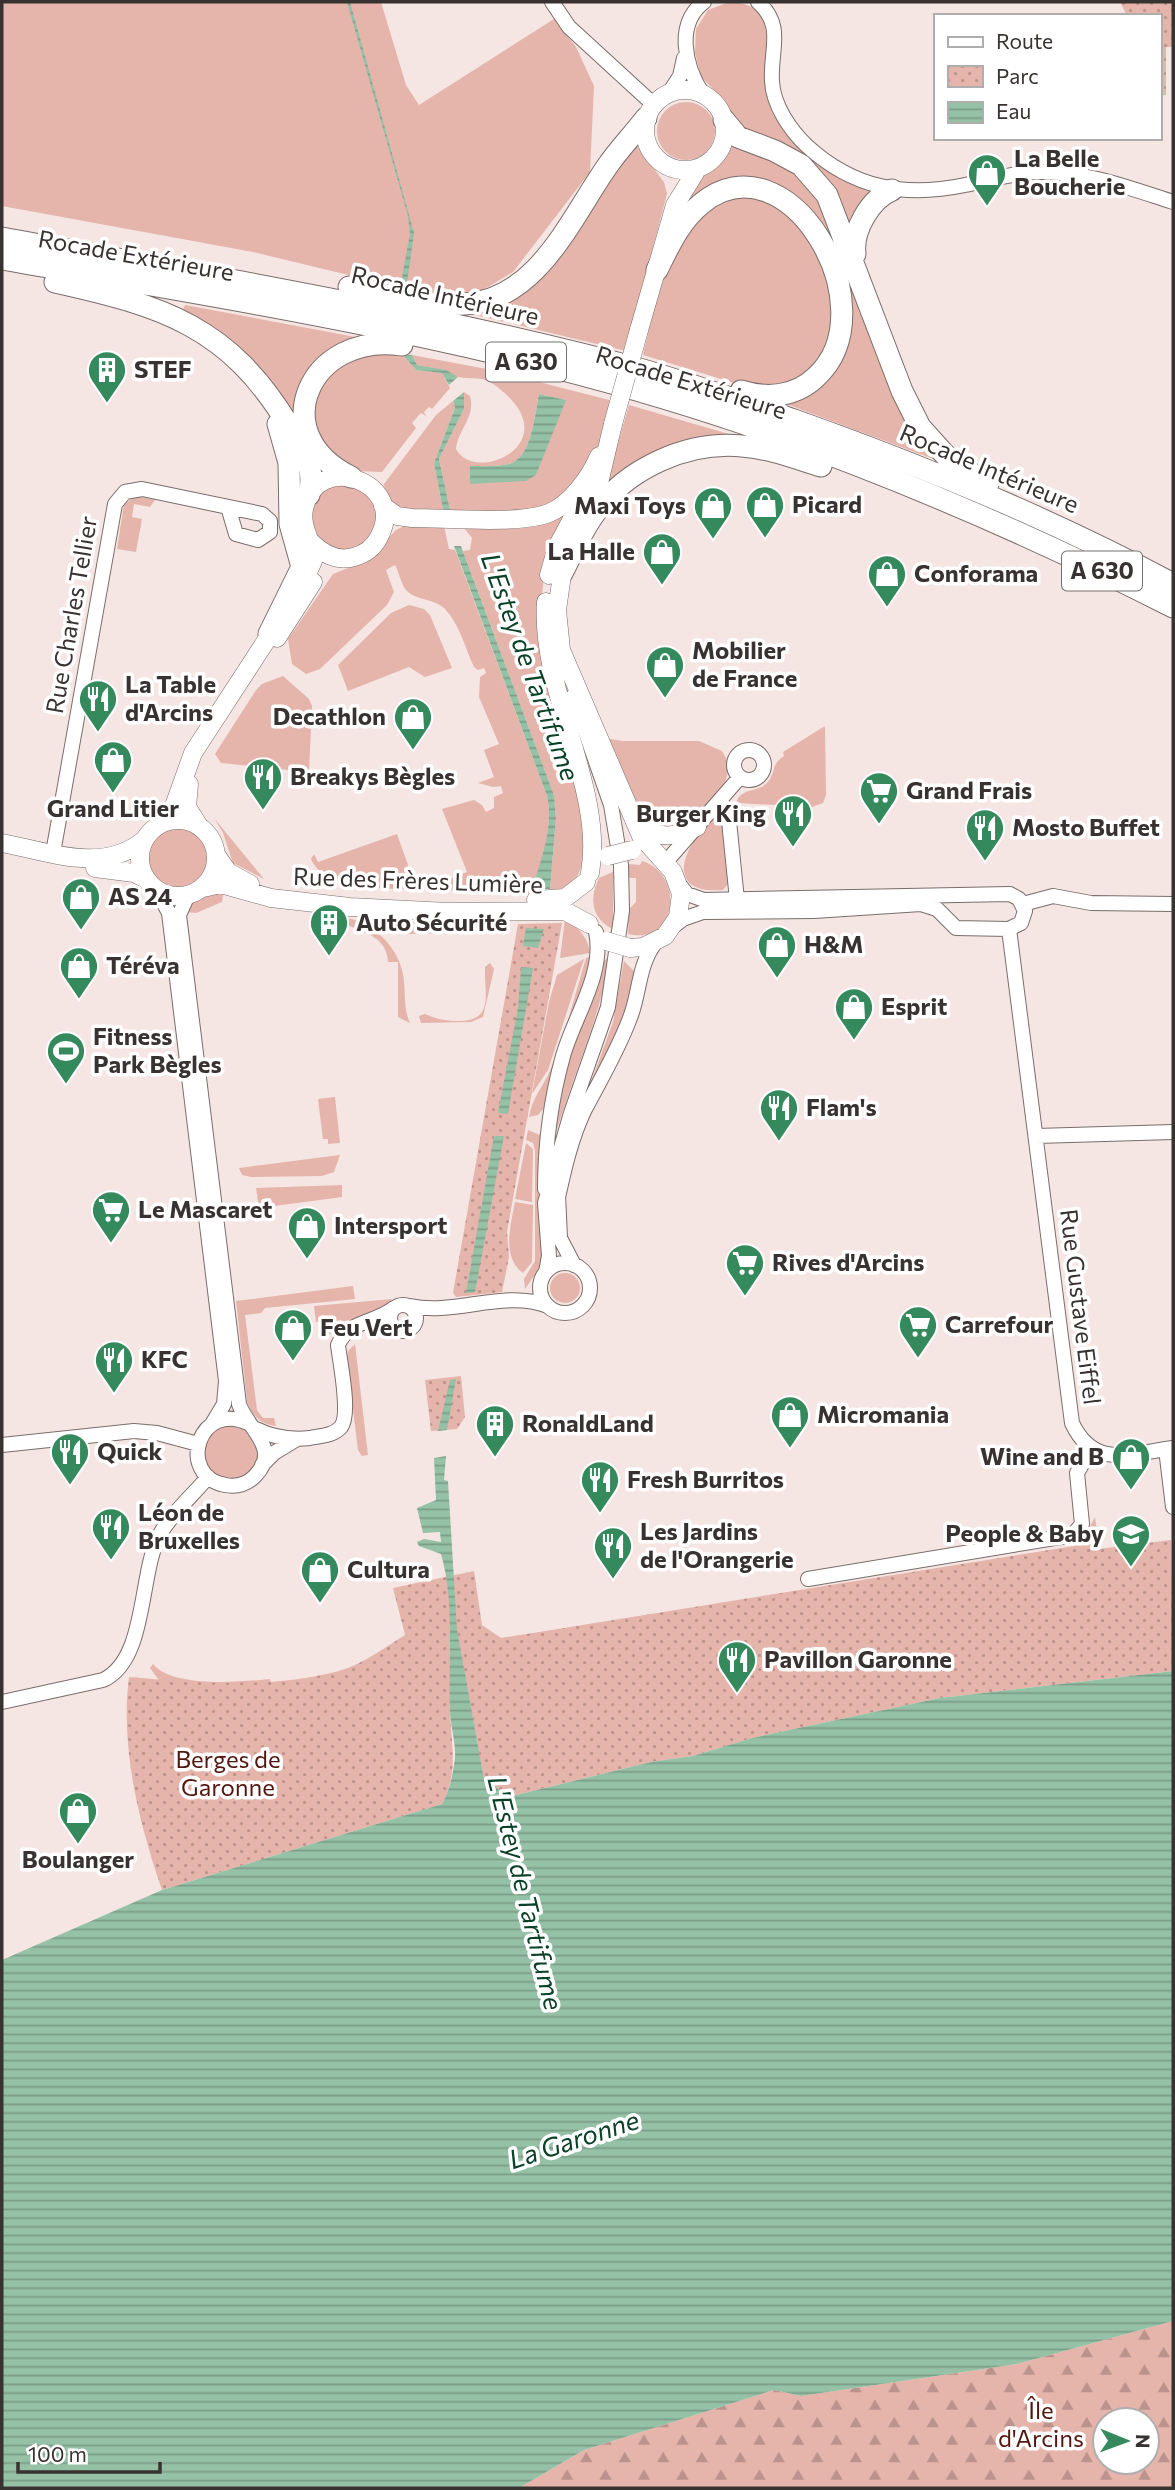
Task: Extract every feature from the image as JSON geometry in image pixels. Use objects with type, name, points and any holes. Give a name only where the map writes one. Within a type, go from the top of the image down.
[{"type":"highway","points":[[8,239],[168,257],[439,303],[483,302],[515,288],[532,273],[554,247],[607,165],[650,111]]},
{"type":"highway","points":[[724,120],[738,137],[789,157],[813,178],[832,204],[902,391],[920,426],[947,457],[1033,526]]},
{"type":"highway","points":[[475,328],[570,342],[766,396],[790,392],[809,383],[825,368],[836,352],[842,310],[830,258],[800,213],[782,198],[765,191],[744,189],[715,195],[702,202],[681,225],[657,270]]},
{"type":"highway","points":[[856,266],[855,233],[883,195],[892,190]]},
{"type":"highway","name":"Rocade Intérieure","points":[[8,239],[338,299],[475,328],[639,369],[876,449],[1033,526],[1173,584]]},
{"type":"highway","name":"Rocade Extérieure","points":[[2,258],[449,343],[694,408],[1033,526],[1173,607]]},
{"type":"highway","points":[[2,271],[113,295],[172,315],[218,342],[264,386],[305,452],[312,475],[309,495]]},
{"type":"highway","points":[[351,477],[320,457],[307,437],[304,419],[313,383],[323,366],[336,355],[361,344],[391,343],[425,349],[663,407],[694,408]]},
{"type":"highway","points":[[250,373],[275,416],[286,447],[290,524],[301,560],[297,582],[269,634]]},
{"type":"highway","points":[[561,575],[585,528],[617,489],[665,458],[720,446],[741,446],[786,455],[1033,526]]},
{"type":"main road","points":[[600,468],[599,483],[566,550],[557,610],[556,652],[551,675],[567,727],[589,820],[588,877],[583,905],[597,932],[630,948],[656,942],[673,927],[681,905],[678,882],[640,836],[556,652],[545,608],[557,547],[600,468],[675,205],[698,168],[717,155],[723,144],[724,120],[720,109],[702,93],[691,89],[669,93],[650,111],[647,143],[669,176],[675,205]]},
{"type":"main road","points":[[662,163],[685,170],[698,168]]},
{"type":"main road","points":[[383,506],[397,516],[412,518],[533,517],[551,512],[575,492],[590,473],[613,424]]},
{"type":"main road","points":[[2,843],[102,860],[133,850],[144,840],[174,806],[193,753],[312,568],[311,542],[303,519],[309,495],[327,480],[351,477],[374,489],[383,506],[385,519],[376,542],[355,557],[342,558],[330,556],[311,542]]},
{"type":"main road","points":[[2,851],[134,873],[178,896],[195,892],[212,877],[216,856],[214,844],[189,812],[186,800],[188,787],[199,761],[318,573],[342,558]]},
{"type":"main road","points":[[607,761],[625,784],[640,819],[649,831],[667,837],[697,827]]},
{"type":"main road","points":[[159,824],[179,819],[200,826]]},
{"type":"main road","points":[[144,840],[140,860],[151,884]]},
{"type":"main road","points":[[588,877],[608,856],[632,850],[661,860]]},
{"type":"main road","name":"Rue des Frères Lumière","points":[[216,856],[228,872],[248,883],[281,891],[348,897],[556,900],[572,894],[588,877]]},
{"type":"main road","name":"Rue des Frères Lumière","points":[[195,892],[221,884],[271,898],[351,907],[448,912],[565,911],[597,932]]},
{"type":"street","points":[[552,2],[569,27],[650,111]]},
{"type":"street","points":[[669,93],[680,76],[686,50],[687,27],[704,2]]},
{"type":"street","points":[[758,2],[772,20],[775,32],[772,83],[780,110],[804,143],[828,163],[865,183],[892,190],[924,192],[1011,175],[1059,173],[1105,180],[1173,202]]},
{"type":"street","points":[[686,50],[692,75],[702,93]]},
{"type":"street","name":"Rue Charles Tellier","points":[[53,853],[115,504],[120,496],[133,489],[228,507]]},
{"type":"street","points":[[548,1306],[541,1293],[549,1256],[551,1203],[558,1161],[571,1112],[599,1038],[616,968],[622,889],[613,822],[605,810],[556,652]]},
{"type":"street","points":[[661,860],[697,827],[740,777]]},
{"type":"street","points":[[720,802],[728,811],[737,900]]},
{"type":"street","points":[[678,882],[696,899],[1010,894],[1023,904]]},
{"type":"street","points":[[151,884],[169,913],[226,1381],[224,1404],[198,1444],[199,1462],[208,1477],[228,1486],[239,1485],[249,1481],[274,1453],[297,1439]]},
{"type":"street","points":[[195,892],[180,910],[181,928],[239,1404],[264,1445],[262,1465]]},
{"type":"street","points":[[1023,904],[1054,895],[1091,903],[1173,904]]},
{"type":"street","points":[[957,896],[947,904],[947,918],[950,924],[962,929],[1009,929],[1021,923],[1023,904]]},
{"type":"street","points":[[673,927],[682,919],[703,912],[814,911],[891,905],[926,904],[947,918]]},
{"type":"street","name":"Rue Gustave Eiffel","points":[[1009,929],[1069,1409],[1078,1436],[1091,1449]]},
{"type":"street","points":[[212,1424],[231,1418],[271,1436],[297,1439],[331,1434],[344,1421],[338,1345],[346,1330],[379,1319],[401,1305],[467,1306],[524,1298],[569,1312],[585,1302],[589,1282],[575,1265],[560,1238],[551,1203],[545,1160],[555,1086],[571,1032],[596,967],[597,932]]},
{"type":"street","points":[[551,1203],[579,1124],[617,1051],[633,1012],[648,953],[656,942]]},
{"type":"street","points":[[1036,1136],[1173,1132]]},
{"type":"street","points":[[524,1298],[544,1275],[559,1264],[575,1265]]},
{"type":"street","points":[[410,1306],[416,1315],[415,1323]]},
{"type":"street","points":[[340,1366],[344,1348],[355,1335],[395,1328],[405,1331],[424,1316],[455,1312],[467,1306]]},
{"type":"street","points":[[394,1308],[390,1321],[395,1328]]},
{"type":"street","points":[[2,1445],[134,1431],[157,1433],[198,1444]]},
{"type":"street","points":[[808,1579],[1073,1535],[1082,1524],[1079,1466],[1091,1449],[1111,1455],[1170,1449],[1173,1507]]},
{"type":"street","points":[[2,1702],[103,1680],[117,1672],[130,1650],[157,1539],[208,1477]]},
{"type":"green space","points":[[2,2],[381,2],[406,85],[419,105],[554,19],[576,47],[594,86],[590,172],[513,272],[483,290],[444,298],[253,252],[2,206]]},
{"type":"green space","points":[[729,2],[748,5],[759,14],[765,27],[768,95],[780,126],[816,163],[846,181],[878,195],[850,238],[831,194],[736,125],[722,98],[701,77],[695,53],[696,29],[708,10]]},
{"type":"green space","points":[[1120,2],[1173,2],[1173,47],[1166,47],[1166,95],[1161,96],[1161,14],[1126,14]]},
{"type":"green space","points":[[686,102],[697,104],[710,115],[715,131],[713,142],[702,155],[686,160],[675,158],[662,147],[657,131],[659,120],[670,107]]},
{"type":"green space","points":[[733,137],[812,180],[944,463],[781,402],[825,378],[842,269],[760,186],[677,226],[691,188],[726,156]]},
{"type":"green space","points":[[632,145],[637,146],[664,182],[667,194],[626,351],[450,309],[500,303]]},
{"type":"green space","points":[[754,197],[773,203],[811,237],[832,283],[835,338],[813,373],[781,389],[747,387],[643,355],[669,265],[693,223],[708,208],[727,199]]},
{"type":"green space","points":[[185,305],[361,338],[326,358],[302,432],[182,312]]},
{"type":"green space","points":[[402,354],[416,370],[442,373],[450,388],[432,409],[429,407],[424,412],[426,416],[421,413],[412,423],[416,428],[382,472],[357,471],[315,438],[314,398],[322,380],[349,356]]},
{"type":"green space","points":[[412,355],[492,370],[613,401],[589,466],[568,493],[554,503],[538,509],[517,512],[450,510],[439,459],[464,409],[464,392],[470,396],[471,410],[456,449],[467,459],[482,463],[498,460],[513,451],[522,438],[524,422],[514,403],[490,382],[458,377],[444,370],[417,365]],"holes":[[[539,394],[565,400],[536,475],[470,466],[500,466],[517,460],[528,444]]]},
{"type":"green space","points":[[453,401],[455,408],[434,463],[443,510],[415,510],[391,501],[384,484],[436,415]]},
{"type":"green space","points":[[629,405],[777,448],[718,443],[602,500]]},
{"type":"green space","points":[[338,484],[350,484],[362,489],[372,499],[377,517],[375,530],[362,545],[350,550],[338,550],[326,545],[316,535],[311,523],[311,511],[316,499],[326,489]]},
{"type":"green space","points":[[136,496],[155,500],[150,507],[134,504],[132,517],[142,519],[136,552],[117,549],[124,504]]},
{"type":"green space","points":[[572,506],[545,568],[540,613],[587,834],[583,863],[575,880],[560,889],[550,889],[556,818],[554,795],[463,551],[470,550],[472,538],[460,523]]},
{"type":"green space","points":[[408,524],[444,526],[449,549],[455,550],[547,796],[549,820],[546,846],[529,894],[443,890],[442,882],[467,872],[442,809],[474,800],[482,805],[486,812],[494,808],[494,797],[503,793],[501,786],[478,783],[494,777],[484,750],[499,744],[479,697],[480,677],[486,673],[484,668],[478,670],[474,667],[458,629],[441,605],[410,594],[395,565],[386,570],[394,592],[387,605],[320,669],[306,674],[292,664],[288,639],[333,574],[368,560],[396,530]]},
{"type":"green space","points":[[409,605],[424,609],[430,615],[452,668],[425,677],[409,667],[348,691],[338,665],[391,613]]},
{"type":"green space","points":[[283,676],[309,699],[312,706],[309,772],[221,763],[215,754],[256,690],[262,684]]},
{"type":"green space","points":[[825,726],[826,795],[823,803],[812,807],[736,803],[745,792],[767,783],[777,762],[784,756],[783,752]]},
{"type":"green space","points":[[605,738],[622,741],[699,741],[722,751],[728,770],[725,783],[709,805],[685,822],[662,832],[640,813]]},
{"type":"green space","points":[[717,815],[722,817],[728,884],[723,890],[703,889],[691,884],[685,875],[684,864],[696,838]]},
{"type":"green space","points":[[214,818],[264,879],[233,863],[223,833]]},
{"type":"green space","points":[[178,826],[190,828],[200,835],[207,845],[207,869],[200,879],[190,886],[178,888],[166,886],[156,879],[149,869],[147,857],[149,845],[156,835],[166,828]]},
{"type":"green space","points":[[397,834],[417,890],[374,888],[343,882],[329,877],[318,869],[311,859],[314,854],[318,862]]},
{"type":"green space","points":[[642,861],[656,869],[665,880],[670,893],[670,907],[666,920],[657,930],[644,935],[628,934],[629,909],[636,902],[636,878],[629,878],[628,864],[640,865]]},
{"type":"green space","points":[[613,872],[613,929],[600,920],[593,900],[599,878]]},
{"type":"green space","points":[[224,889],[222,902],[196,913],[185,912],[202,896]]},
{"type":"green space","points":[[345,918],[364,923],[381,935],[394,952],[402,970],[410,1023],[398,1017],[398,962],[388,962],[384,947],[379,941],[345,924]]},
{"type":"green space","points":[[565,919],[582,933],[590,953],[560,958]]},
{"type":"green space","points":[[378,920],[499,924],[491,932],[406,934],[393,932]]},
{"type":"green space","points":[[562,923],[507,1232],[509,1257],[502,1292],[456,1297],[453,1293],[518,924]]},
{"type":"green space","points":[[610,957],[599,1006],[552,1147],[562,1072],[600,963]]},
{"type":"green space","points":[[586,958],[594,959],[546,1106],[538,1115],[529,1117],[556,1055]]},
{"type":"green space","points":[[584,959],[548,1070],[532,1094],[549,1002],[557,975]]},
{"type":"green space","points":[[624,961],[636,973],[624,1022],[586,1096],[613,1022]]},
{"type":"green space","points":[[490,963],[494,969],[483,1017],[471,1022],[421,1023],[419,1016],[425,1014],[453,1021],[470,1020],[478,1016],[485,1004],[485,967]]},
{"type":"green space","points":[[335,1097],[340,1143],[328,1144],[328,1139],[323,1139],[318,1099]]},
{"type":"green space","points":[[528,1130],[540,1135],[543,1141],[543,1263],[525,1289],[524,1279],[535,1261],[535,1151],[533,1143],[526,1140]]},
{"type":"green space","points":[[526,1143],[533,1149],[532,1202],[515,1199]]},
{"type":"green space","points":[[340,1155],[334,1172],[322,1176],[251,1177],[242,1175],[239,1168]]},
{"type":"green space","points":[[342,1185],[342,1197],[259,1208],[256,1188]]},
{"type":"green space","points":[[515,1202],[533,1205],[532,1262],[523,1273],[516,1266],[510,1250]]},
{"type":"green space","points":[[565,1273],[576,1277],[580,1288],[576,1299],[565,1303],[554,1299],[550,1288],[554,1277]]},
{"type":"green space","points":[[353,1286],[355,1299],[265,1308],[261,1313],[245,1315],[257,1410],[263,1418],[274,1418],[276,1426],[261,1421],[251,1411],[247,1401],[236,1301]]},
{"type":"green space","points":[[392,1299],[387,1307],[338,1333],[329,1334],[327,1321],[316,1322],[314,1306]]},
{"type":"green space","points":[[355,1344],[368,1455],[362,1456],[358,1450],[347,1362],[348,1351]]},
{"type":"green space","points":[[461,1376],[465,1417],[457,1429],[431,1431],[425,1380]]},
{"type":"green space","points":[[230,1424],[241,1426],[250,1432],[256,1441],[256,1463],[250,1472],[241,1478],[230,1480],[219,1478],[210,1472],[204,1463],[202,1452],[204,1441],[210,1432],[219,1426]]},
{"type":"green space","name":"Berges de Garonne","points":[[1095,1517],[1099,1549],[1171,1540],[1173,1671],[940,1698],[752,1738],[693,1756],[651,1762],[504,1798],[496,1786],[484,1779],[471,1710],[450,1711],[452,1770],[451,1781],[442,1804],[162,1890],[139,1812],[129,1758],[129,1677],[234,1683],[287,1680],[339,1671],[365,1660],[405,1635],[393,1588],[474,1571],[482,1625],[501,1638],[1074,1546],[1084,1538]]},
{"type":"green space","points":[[153,1664],[162,1672],[191,1680],[226,1682],[270,1679],[273,1692],[161,1683],[150,1668]]},
{"type":"green space","name":"Île d'Arcins","points":[[1173,2321],[1173,2488],[519,2488],[584,2450],[774,2390],[801,2396],[1017,2364]]},
{"type":"water","points":[[347,2],[350,2],[414,233],[406,290],[400,288],[410,234],[408,216]]},
{"type":"water","points":[[402,354],[412,355],[417,365],[446,370],[458,377],[449,385],[442,373],[416,370]]},
{"type":"water","points":[[464,392],[464,409],[439,459],[450,510],[443,510],[434,463],[455,408],[453,401]]},
{"type":"water","points":[[539,394],[566,400],[536,475],[526,481],[470,484],[470,466],[509,464],[523,453],[531,434]]},
{"type":"water","points":[[454,546],[461,546],[554,795],[556,818],[550,889],[532,889],[548,832],[547,796]]},
{"type":"water","points":[[526,928],[544,929],[538,948],[523,946]]},
{"type":"water","points":[[521,967],[533,968],[508,1114],[498,1113],[518,1008]]},
{"type":"water","points":[[494,1136],[504,1136],[475,1292],[466,1293]]},
{"type":"water","points":[[456,1379],[447,1430],[438,1431],[450,1380]]},
{"type":"water","points":[[446,1456],[444,1480],[448,1481],[457,1630],[484,1779],[496,1786],[504,1798],[651,1762],[693,1756],[752,1738],[940,1698],[1173,1671],[1173,2321],[1017,2364],[801,2396],[774,2390],[584,2450],[519,2488],[2,2488],[2,1960],[162,1890],[442,1804],[451,1782],[455,1758],[450,1710],[448,1591],[441,1554],[419,1546],[417,1542],[424,1539],[441,1542],[440,1532],[423,1533],[417,1508],[436,1500],[434,1458]]},
{"type":"place","name":"La Belle Boucherie","points":[[987,207]]},
{"type":"place","name":"STEF","points":[[107,404]]},
{"type":"place","name":"Picard","points":[[765,539]]},
{"type":"place","name":"Maxi Toys","points":[[713,540]]},
{"type":"place","name":"La Halle","points":[[662,586]]},
{"type":"place","name":"Conforama","points":[[887,608]]},
{"type":"place","name":"Mobilier de France","points":[[665,699]]},
{"type":"place","name":"La Table d'Arcins","points":[[98,733]]},
{"type":"place","name":"Decathlon","points":[[413,751]]},
{"type":"place","name":"Grand Litier","points":[[113,794]]},
{"type":"place","name":"Breakys Bègles","points":[[263,811]]},
{"type":"place","name":"Grand Frais","points":[[879,825]]},
{"type":"place","name":"Burger King","points":[[793,848]]},
{"type":"place","name":"Mosto Buffet","points":[[985,862]]},
{"type":"place","name":"AS 24","points":[[81,931]]},
{"type":"place","name":"Auto Sécurité","points":[[329,957]]},
{"type":"place","name":"H&M","points":[[777,979]]},
{"type":"place","name":"Téréva","points":[[79,1000]]},
{"type":"place","name":"Esprit","points":[[854,1041]]},
{"type":"place","name":"Fitness Park Bègles","points":[[66,1085]]},
{"type":"place","name":"Flam's","points":[[779,1142]]},
{"type":"place","name":"Le Mascaret","points":[[111,1244]]},
{"type":"place","name":"Intersport","points":[[307,1260]]},
{"type":"place","name":"Rives d'Arcins","points":[[745,1297]]},
{"type":"place","name":"Carrefour","points":[[918,1359]]},
{"type":"place","name":"Feu Vert","points":[[293,1362]]},
{"type":"place","name":"KFC","points":[[114,1394]]},
{"type":"place","name":"Micromania","points":[[790,1449]]},
{"type":"place","name":"RonaldLand","points":[[495,1458]]},
{"type":"place","name":"Quick","points":[[70,1486]]},
{"type":"place","name":"Wine and B","points":[[1131,1491]]},
{"type":"place","name":"Fresh Burritos","points":[[600,1514]]},
{"type":"place","name":"Léon de Bruxelles","points":[[111,1561]]},
{"type":"place","name":"People & Baby","points":[[1131,1568]]},
{"type":"place","name":"Les Jardins de l'Orangerie","points":[[613,1580]]},
{"type":"place","name":"Cultura","points":[[320,1604]]},
{"type":"place","name":"Pavillon Garonne","points":[[737,1694]]},
{"type":"place","name":"Boulanger","points":[[78,1845]]},
{"type":"water label","name":"L'Estey de Tartifume","points":[[530,667]]},
{"type":"water label","name":"L'Estey de Tartifume","points":[[525,1893]]},
{"type":"water label","name":"La Garonne","points":[[574,2140]]}]
